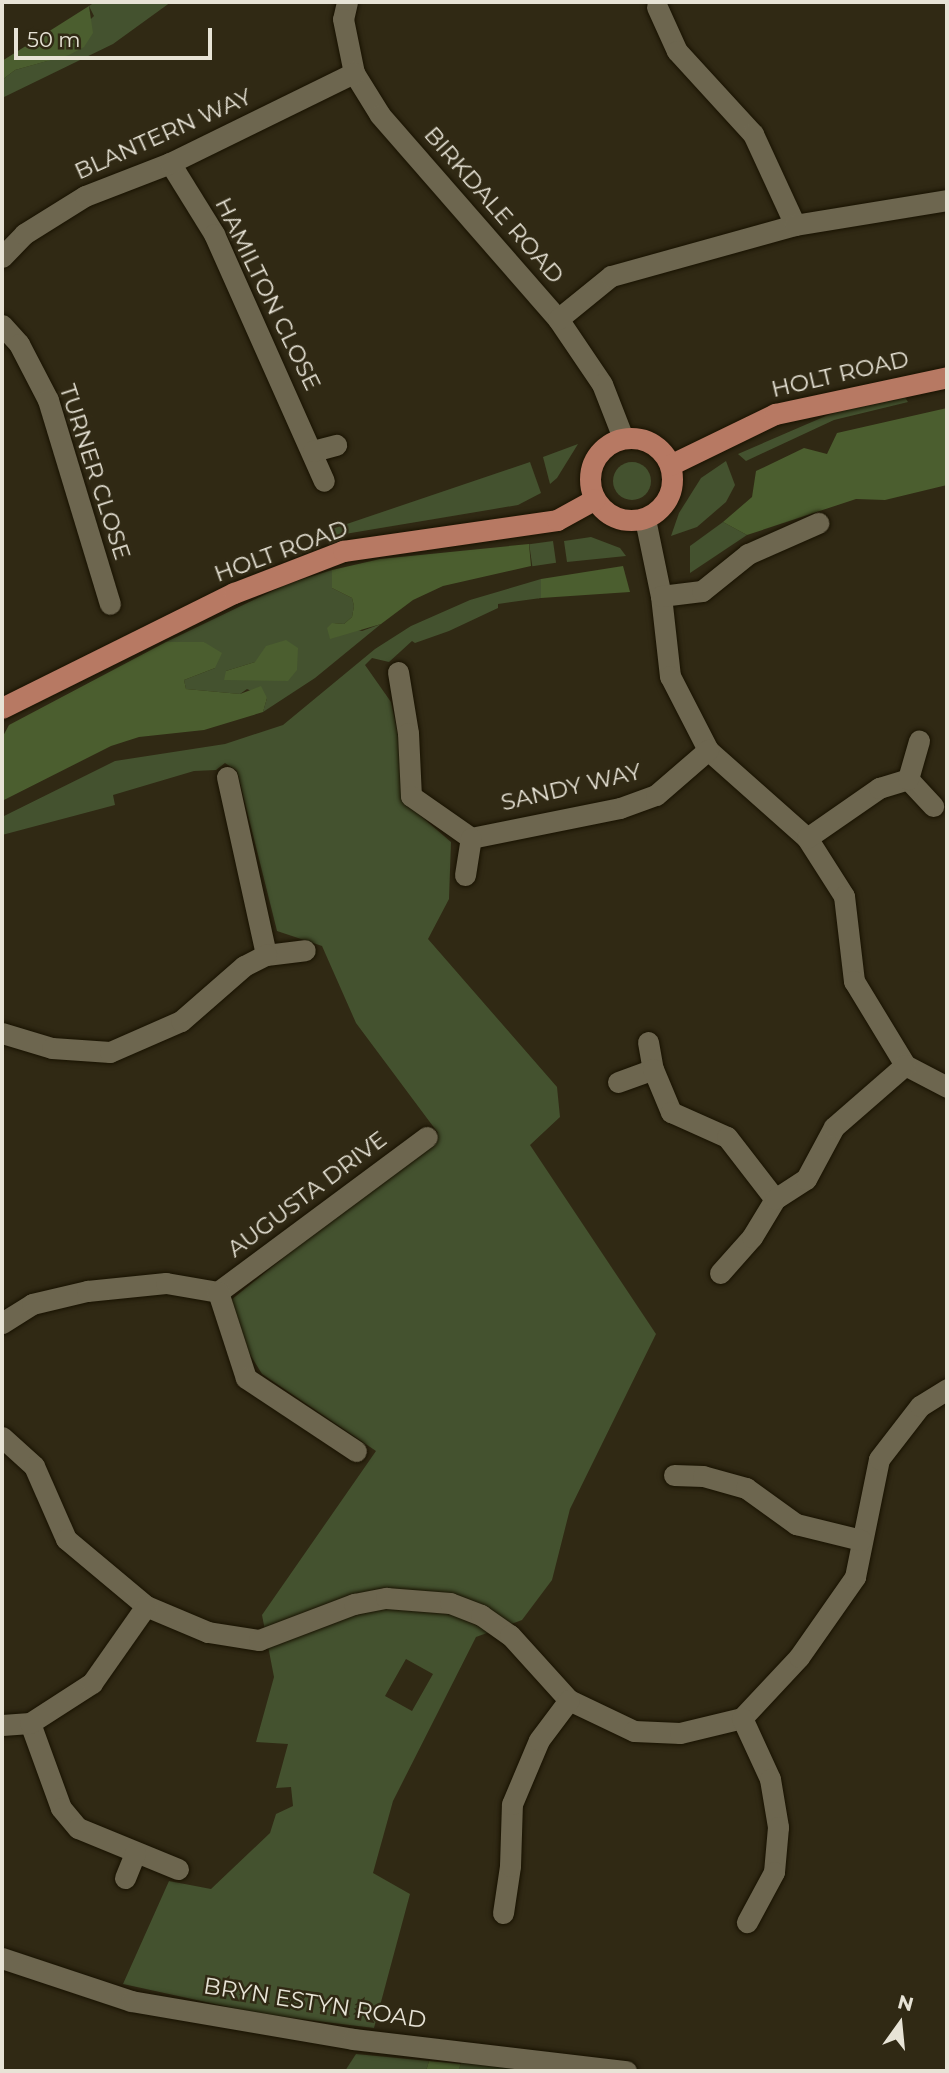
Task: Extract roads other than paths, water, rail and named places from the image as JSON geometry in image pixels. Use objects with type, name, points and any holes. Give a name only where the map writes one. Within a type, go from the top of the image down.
[{"type":"main road","name":"HOLT ROAD","points":[[670,465],[775,414],[947,377]]},
{"type":"main road","points":[[623,438],[646,440],[670,465],[671,491],[666,503],[645,519],[622,520],[595,499],[590,487],[593,462],[611,443],[623,438]]},
{"type":"main road","name":"HOLT ROAD","points":[[2,708],[234,593],[343,551],[557,520],[595,499]]},
{"type":"street","name":"BIRKDALE ROAD","points":[[347,2],[343,19],[354,73],[380,115],[558,319],[602,384],[623,438]]},
{"type":"street","points":[[657,7],[677,51],[753,134],[795,225]]},
{"type":"street","name":"BLANTERN WAY","points":[[2,257],[24,234],[85,196],[170,163],[354,73]]},
{"type":"street","name":"HAMILTON CLOSE","points":[[170,163],[214,234],[313,451],[324,481]]},
{"type":"street","points":[[558,319],[611,276],[795,225],[947,200]]},
{"type":"street","name":"TURNER CLOSE","points":[[2,325],[19,344],[48,400],[110,604]]},
{"type":"street","points":[[313,451],[336,445]]},
{"type":"street","points":[[645,519],[661,596],[670,676],[708,750],[807,838],[844,896],[854,981],[905,1065],[947,1087]]},
{"type":"street","points":[[661,596],[702,591],[748,554],[818,523]]},
{"type":"street","points":[[398,672],[408,733],[411,796],[471,838],[465,875]]},
{"type":"street","points":[[908,779],[919,741]]},
{"type":"street","name":"SANDY WAY","points":[[471,838],[620,808],[656,796],[708,750]]},
{"type":"street","points":[[227,777],[266,955]]},
{"type":"street","points":[[807,838],[879,788],[908,779]]},
{"type":"street","points":[[908,779],[933,806]]},
{"type":"street","points":[[2,1033],[52,1048],[110,1052],[181,1021],[244,966],[266,955],[305,950]]},
{"type":"street","points":[[648,1042],[653,1069],[671,1112],[727,1137],[775,1199]]},
{"type":"street","points":[[720,1273],[752,1237],[775,1199],[806,1179],[834,1127],[905,1065]]},
{"type":"street","points":[[618,1082],[653,1069]]},
{"type":"street","name":"AUGUSTA DRIVE","points":[[218,1292],[427,1137]]},
{"type":"street","points":[[2,1323],[32,1304],[87,1290],[166,1283],[218,1292],[246,1378],[356,1451]]},
{"type":"street","points":[[2,1437],[34,1466],[66,1539],[146,1606],[208,1632],[259,1640],[354,1604],[386,1598],[450,1603],[481,1615],[510,1635],[569,1700],[634,1731],[680,1733],[741,1718],[799,1657],[855,1577],[879,1459],[920,1406],[947,1389]]},
{"type":"street","points":[[674,1475],[703,1476],[746,1488],[796,1524],[861,1540]]},
{"type":"street","points":[[2,1725],[30,1723],[92,1683],[146,1606]]},
{"type":"street","points":[[503,1913],[510,1867],[512,1804],[539,1740],[569,1700]]},
{"type":"street","points":[[741,1718],[770,1779],[778,1827],[774,1872],[747,1922]]},
{"type":"street","points":[[30,1723],[39,1759],[61,1808],[78,1828],[178,1869]]},
{"type":"street","points":[[125,1878],[135,1853]]},
{"type":"street","name":"BRYN ESTYN ROAD","points":[[2,1958],[131,2001],[353,2039],[626,2071]]}]
